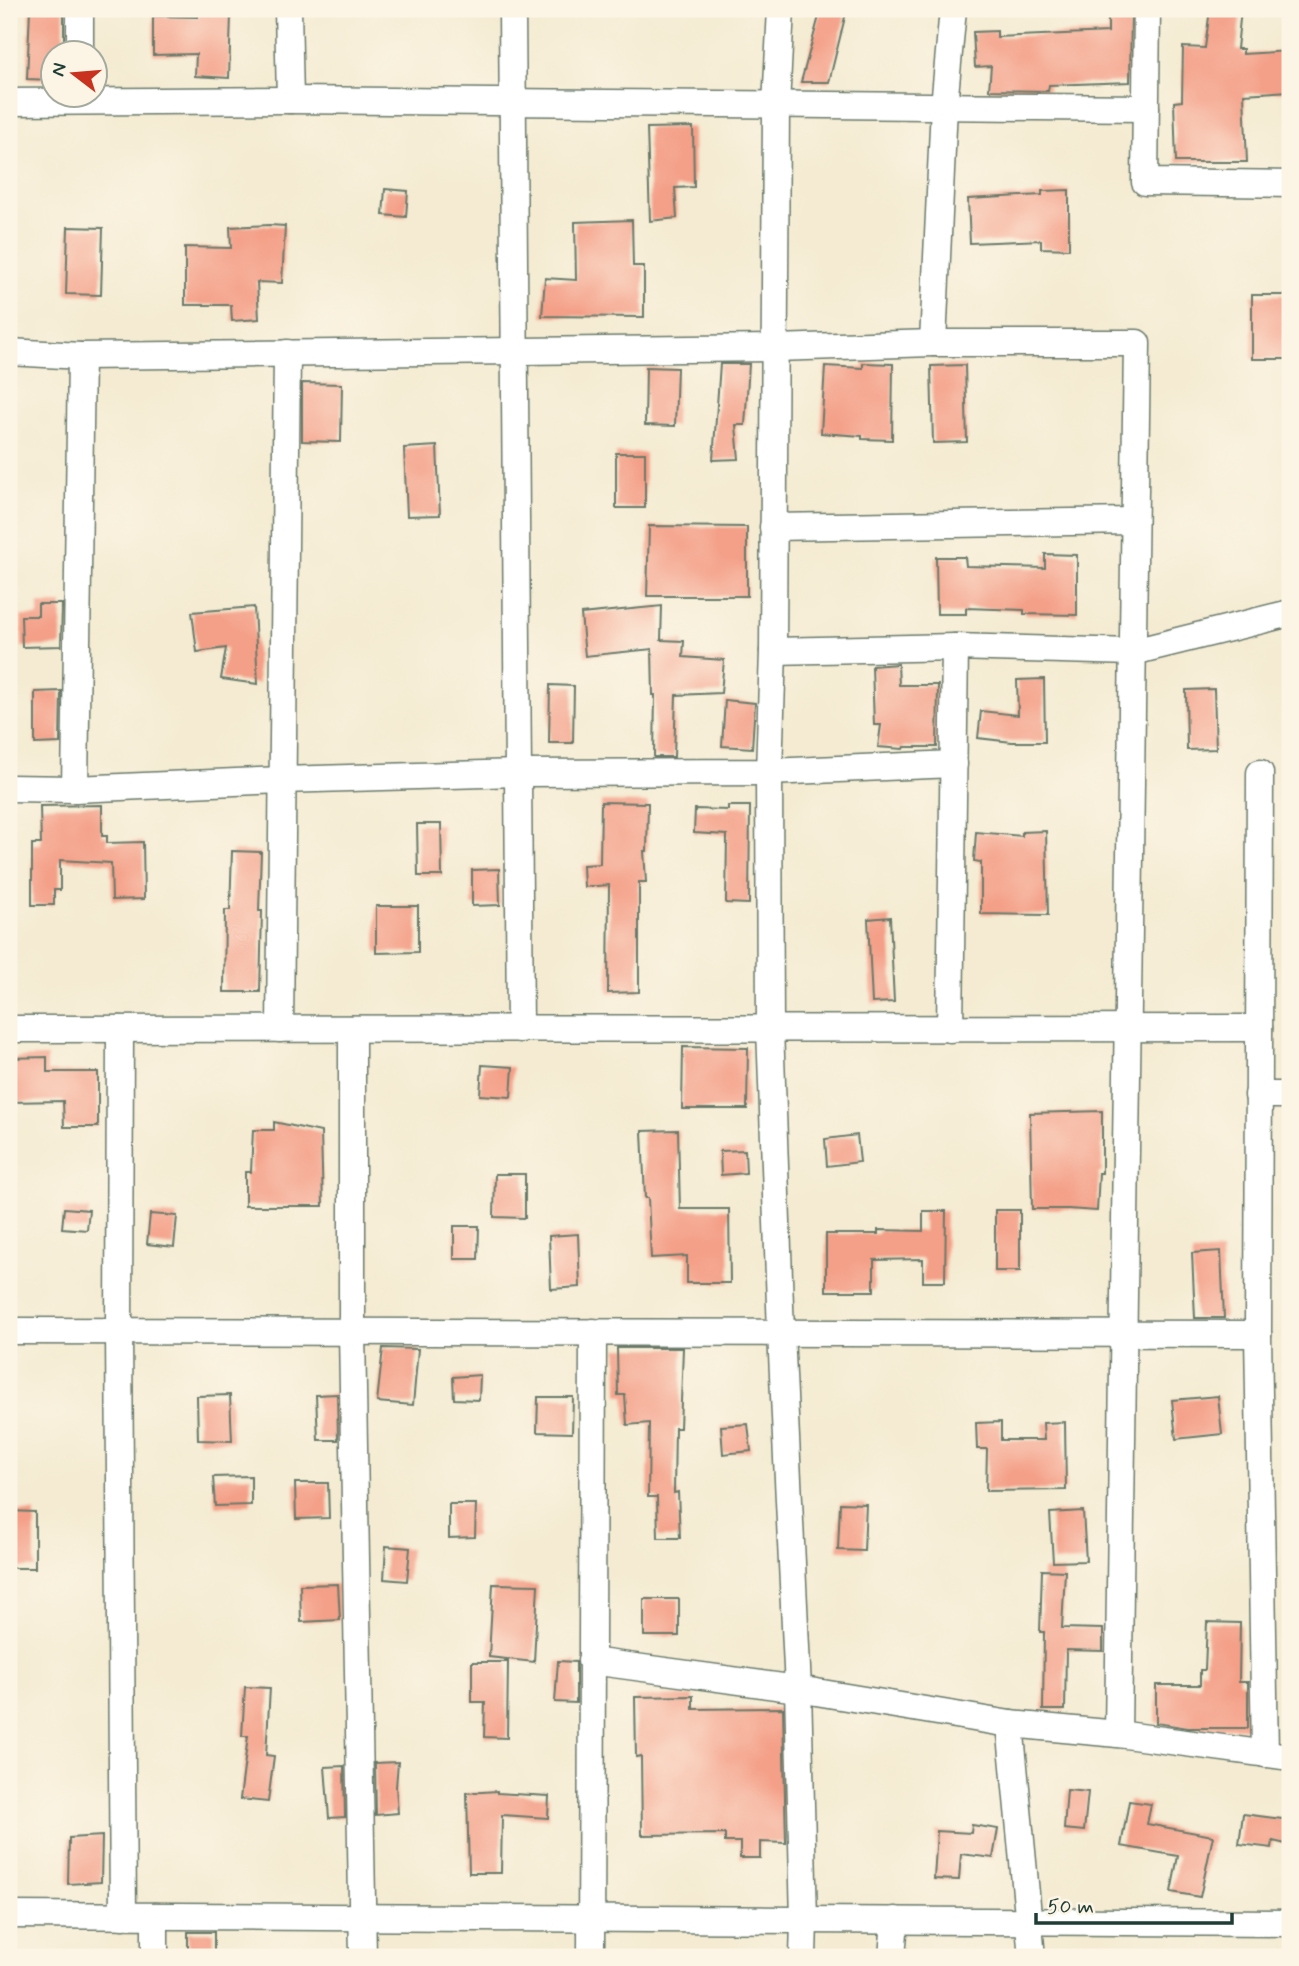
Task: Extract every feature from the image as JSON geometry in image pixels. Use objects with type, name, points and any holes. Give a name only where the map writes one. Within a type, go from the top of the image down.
[{"type":"street","points":[[80,9],[80,38]]},
{"type":"street","points":[[288,9],[290,100]]},
{"type":"street","points":[[512,9],[520,1029]]},
{"type":"street","points":[[781,9],[776,105],[773,651],[769,772],[770,1028],[798,1689],[803,1957]]},
{"type":"street","points":[[933,343],[944,106],[953,9]]},
{"type":"street","points":[[1147,9],[1145,182],[1290,184]]},
{"type":"street","points":[[108,98],[1146,108]]},
{"type":"street","points":[[9,102],[38,100]]},
{"type":"street","points":[[9,352],[81,356],[775,348],[933,343],[1137,343],[1118,1734]]},
{"type":"street","points":[[280,1029],[286,353]]},
{"type":"street","points":[[75,789],[81,356]]},
{"type":"street","points":[[774,527],[1134,521]]},
{"type":"street","points":[[773,651],[955,647],[1133,652],[1290,613]]},
{"type":"street","points":[[950,1028],[955,647]]},
{"type":"street","points":[[9,788],[75,789],[518,773],[769,772],[954,764]]},
{"type":"street","points":[[591,1661],[798,1689],[1010,1724],[1118,1734],[1278,1755],[1258,1334],[1260,773]]},
{"type":"street","points":[[9,1029],[1259,1028]]},
{"type":"street","points":[[120,1029],[122,1916]]},
{"type":"street","points":[[352,1029],[352,1332],[363,1957]]},
{"type":"street","points":[[1258,1095],[1290,1095]]},
{"type":"street","points":[[9,1331],[1258,1334]]},
{"type":"street","points":[[591,1957],[593,1332]]},
{"type":"street","points":[[1010,1724],[1032,1957]]},
{"type":"street","points":[[9,1915],[1290,1923]]},
{"type":"street","points":[[155,1916],[155,1957]]},
{"type":"street","points":[[892,1957],[895,1920]]},
{"type":"building","points":[[30,9],[64,9],[64,38],[38,38],[38,79],[27,79]]},
{"type":"building","points":[[821,9],[847,9],[829,82],[801,82]]},
{"type":"building","points":[[1108,9],[1131,9],[1130,82],[1049,85],[1048,91],[989,90],[991,66],[975,67],[973,32],[997,31],[997,37],[1108,32]]},
{"type":"building","points":[[1210,9],[1241,9],[1237,49],[1243,49],[1243,54],[1290,51],[1290,91],[1244,94],[1247,162],[1176,162],[1174,102],[1182,101],[1183,47],[1205,48]]},
{"type":"building","points":[[198,13],[231,14],[229,78],[195,76],[196,54],[153,55],[153,16],[198,17]]},
{"type":"building","points":[[693,127],[694,187],[675,188],[677,218],[650,221],[647,128]]},
{"type":"building","points":[[385,189],[408,191],[406,217],[383,215]]},
{"type":"building","points":[[1069,190],[1069,249],[1041,248],[1041,240],[970,243],[968,199],[1042,195],[1042,191]]},
{"type":"building","points":[[632,220],[633,266],[644,266],[644,317],[542,316],[545,278],[576,280],[575,222]]},
{"type":"building","points":[[285,226],[282,283],[257,282],[259,319],[232,321],[231,305],[185,305],[185,247],[231,248],[230,227]]},
{"type":"building","points":[[68,227],[103,228],[101,295],[66,294]]},
{"type":"building","points":[[1252,295],[1290,295],[1290,359],[1252,359]]},
{"type":"building","points":[[863,363],[893,364],[892,440],[821,433],[825,366],[863,368]]},
{"type":"building","points":[[720,364],[749,364],[745,425],[736,425],[739,459],[713,460]]},
{"type":"building","points":[[965,365],[967,442],[933,443],[931,366]]},
{"type":"building","points":[[646,367],[677,368],[675,426],[645,425]]},
{"type":"building","points":[[302,383],[342,384],[341,442],[302,441]]},
{"type":"building","points":[[437,446],[440,515],[407,516],[404,448]]},
{"type":"building","points":[[616,453],[645,453],[645,508],[616,508]]},
{"type":"building","points":[[649,526],[747,527],[747,596],[647,596]]},
{"type":"building","points":[[1045,554],[1077,555],[1077,615],[1024,614],[1024,610],[966,608],[966,614],[937,614],[936,557],[965,557],[966,566],[1045,568]]},
{"type":"building","points":[[38,604],[62,604],[61,646],[22,647],[21,616],[38,616]]},
{"type":"building","points":[[662,606],[661,640],[684,641],[683,657],[724,660],[721,693],[676,695],[674,757],[654,757],[655,695],[652,649],[585,656],[581,614]]},
{"type":"building","points":[[254,607],[258,684],[221,679],[226,648],[197,652],[192,612]]},
{"type":"building","points":[[898,664],[899,685],[938,685],[937,747],[878,747],[881,725],[874,725],[872,666]]},
{"type":"building","points":[[1044,679],[1045,742],[978,738],[981,711],[1018,715],[1017,680]]},
{"type":"building","points":[[550,685],[574,686],[573,743],[549,743]]},
{"type":"building","points":[[1214,689],[1216,749],[1187,750],[1186,690]]},
{"type":"building","points":[[61,691],[60,743],[35,744],[35,692]]},
{"type":"building","points":[[725,700],[755,703],[752,748],[722,746]]},
{"type":"building","points":[[601,802],[648,803],[647,851],[644,851],[646,882],[639,882],[639,992],[608,993],[609,885],[584,887],[583,865],[600,864]]},
{"type":"building","points":[[102,805],[102,836],[107,836],[107,843],[143,842],[144,899],[112,900],[111,863],[60,860],[60,890],[54,890],[54,905],[32,905],[32,844],[41,844],[40,806]]},
{"type":"building","points":[[728,806],[750,806],[749,904],[726,903],[727,835],[694,833],[695,809],[728,810]]},
{"type":"building","points":[[417,824],[441,824],[442,876],[418,876]]},
{"type":"building","points":[[1046,831],[1048,915],[981,914],[981,862],[974,861],[976,832],[1022,836],[1022,832]]},
{"type":"building","points":[[232,851],[261,852],[260,992],[224,992],[225,910],[230,910]]},
{"type":"building","points":[[499,869],[500,905],[472,906],[472,870]]},
{"type":"building","points":[[376,906],[418,906],[418,952],[376,953]]},
{"type":"building","points":[[890,917],[894,1002],[872,1003],[868,919]]},
{"type":"building","points":[[683,1047],[748,1048],[747,1109],[682,1109]]},
{"type":"building","points":[[47,1057],[47,1072],[98,1072],[98,1127],[64,1127],[63,1101],[9,1102],[9,1058]]},
{"type":"building","points":[[482,1065],[513,1067],[511,1097],[480,1095]]},
{"type":"building","points":[[1102,1111],[1102,1173],[1099,1173],[1097,1211],[1032,1209],[1030,1113]]},
{"type":"building","points":[[274,1122],[321,1132],[323,1206],[245,1206],[245,1172],[251,1172],[253,1130],[274,1130]]},
{"type":"building","points":[[678,1130],[680,1209],[729,1209],[730,1283],[687,1283],[687,1256],[651,1258],[642,1131]]},
{"type":"building","points":[[857,1135],[860,1162],[827,1166],[825,1139]]},
{"type":"building","points":[[745,1150],[746,1173],[721,1175],[720,1151]]},
{"type":"building","points":[[495,1174],[525,1174],[525,1218],[494,1217]]},
{"type":"building","points":[[64,1208],[89,1210],[87,1230],[62,1228]]},
{"type":"building","points":[[995,1210],[1020,1210],[1020,1271],[995,1271]]},
{"type":"building","points":[[923,1211],[946,1211],[945,1282],[923,1282],[923,1259],[874,1260],[874,1291],[826,1291],[826,1234],[878,1234],[878,1230],[923,1231]]},
{"type":"building","points":[[150,1214],[177,1216],[174,1247],[147,1244]]},
{"type":"building","points":[[454,1226],[479,1226],[478,1259],[454,1259]]},
{"type":"building","points":[[578,1234],[580,1287],[551,1289],[549,1236]]},
{"type":"building","points":[[1221,1251],[1224,1318],[1195,1318],[1192,1253]]},
{"type":"building","points":[[383,1348],[418,1349],[413,1405],[377,1402]]},
{"type":"building","points":[[617,1348],[683,1348],[680,1428],[675,1428],[674,1493],[678,1492],[680,1538],[658,1538],[657,1497],[648,1497],[649,1423],[627,1425],[625,1395],[618,1395]]},
{"type":"building","points":[[480,1375],[479,1400],[454,1399],[453,1377]]},
{"type":"building","points":[[337,1394],[338,1440],[318,1440],[316,1395]]},
{"type":"building","points":[[230,1395],[232,1441],[198,1440],[197,1396]]},
{"type":"building","points":[[1218,1396],[1222,1434],[1176,1439],[1172,1400]]},
{"type":"building","points":[[538,1397],[573,1397],[572,1433],[537,1432]]},
{"type":"building","points":[[1001,1422],[1001,1440],[1044,1440],[1043,1423],[1065,1422],[1066,1490],[986,1491],[987,1449],[977,1449],[976,1423]]},
{"type":"building","points":[[748,1424],[751,1451],[723,1454],[721,1426]]},
{"type":"building","points":[[251,1476],[251,1505],[215,1506],[213,1477]]},
{"type":"building","points":[[295,1483],[328,1483],[329,1518],[296,1519]]},
{"type":"building","points":[[840,1503],[866,1504],[864,1551],[838,1550]]},
{"type":"building","points":[[449,1504],[476,1504],[475,1537],[449,1538]]},
{"type":"building","points":[[9,1511],[35,1512],[35,1568],[9,1568]]},
{"type":"building","points":[[1083,1511],[1086,1561],[1053,1562],[1050,1513]]},
{"type":"building","points":[[386,1546],[410,1548],[407,1581],[384,1579]]},
{"type":"building","points":[[1042,1570],[1065,1571],[1062,1628],[1103,1629],[1103,1651],[1066,1650],[1065,1710],[1043,1710],[1044,1632],[1040,1632]]},
{"type":"building","points":[[338,1584],[340,1620],[301,1622],[300,1585]]},
{"type":"building","points":[[493,1584],[538,1585],[534,1662],[489,1657]]},
{"type":"building","points":[[644,1599],[679,1599],[679,1636],[644,1636]]},
{"type":"building","points":[[1207,1622],[1240,1623],[1239,1682],[1248,1682],[1248,1728],[1188,1728],[1156,1723],[1156,1685],[1200,1685],[1200,1670],[1205,1670]]},
{"type":"building","points":[[558,1661],[576,1662],[576,1703],[555,1702]]},
{"type":"building","points":[[472,1662],[508,1662],[507,1738],[484,1737],[485,1702],[472,1702]]},
{"type":"building","points":[[245,1687],[270,1688],[266,1755],[274,1756],[268,1802],[240,1799],[248,1736],[242,1736]]},
{"type":"building","points":[[693,1696],[693,1709],[783,1708],[786,1843],[760,1842],[760,1858],[740,1858],[740,1842],[725,1842],[725,1834],[642,1835],[641,1756],[636,1757],[635,1697]]},
{"type":"building","points":[[398,1762],[398,1813],[376,1815],[375,1763]]},
{"type":"building","points":[[344,1766],[345,1817],[329,1818],[325,1767]]},
{"type":"building","points":[[1067,1790],[1088,1792],[1084,1831],[1064,1829]]},
{"type":"building","points":[[497,1791],[549,1796],[548,1818],[502,1815],[501,1873],[469,1873],[467,1793]]},
{"type":"building","points":[[1129,1801],[1151,1804],[1147,1824],[1213,1836],[1200,1897],[1171,1892],[1178,1856],[1121,1846]]},
{"type":"building","points":[[1243,1814],[1290,1820],[1290,1845],[1273,1841],[1272,1848],[1239,1844]]},
{"type":"building","points":[[972,1825],[998,1829],[993,1858],[961,1854],[959,1880],[934,1879],[937,1831],[971,1833]]},
{"type":"building","points":[[102,1836],[101,1882],[68,1884],[69,1838]]},
{"type":"building","points":[[188,1932],[214,1932],[214,1957],[188,1957]]}]
